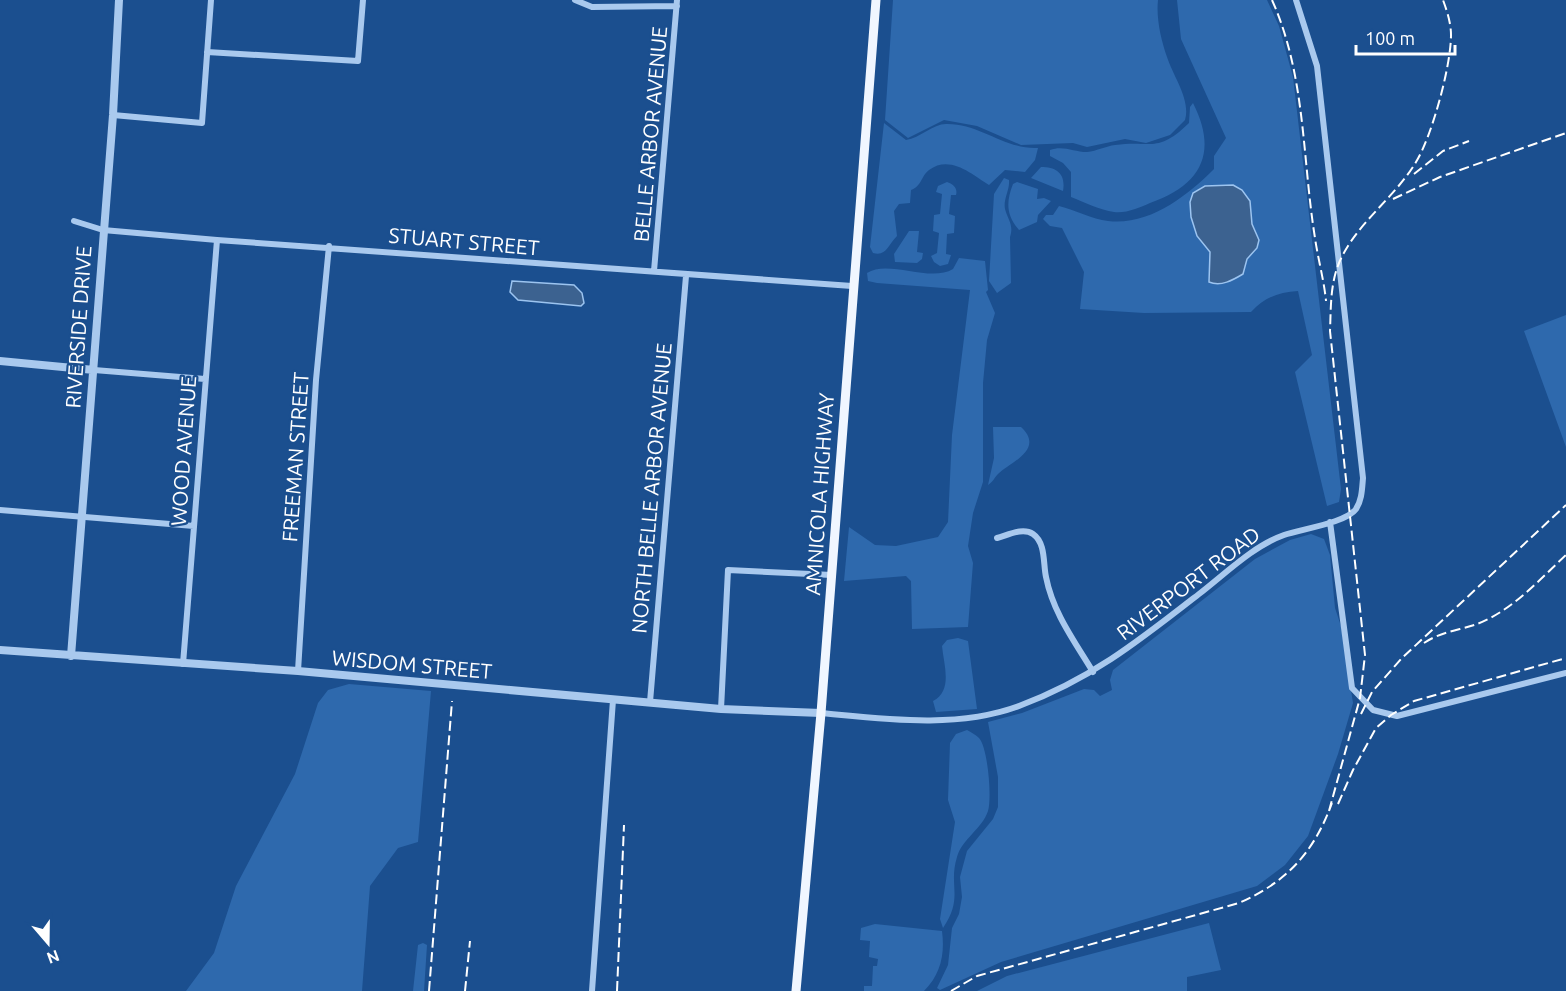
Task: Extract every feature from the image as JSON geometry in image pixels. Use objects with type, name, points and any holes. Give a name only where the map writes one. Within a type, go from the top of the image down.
[{"type":"main road","name":"AMNICOLA HIGHWAY","points":[[796,991],[821,713],[852,286],[876,0]]},
{"type":"street","name":"RIVERSIDE DRIVE","points":[[71,656],[113,115],[119,0]]},
{"type":"street","points":[[113,115],[202,123],[211,0]]},
{"type":"street","points":[[207,52],[358,61],[363,0]]},
{"type":"street","points":[[575,0],[592,7],[677,3]]},
{"type":"street","name":"RIVERPORT ROAD","points":[[821,713],[959,719],[1018,707],[1094,672],[1277,537],[1330,522],[1349,515],[1356,509],[1361,498],[1363,478],[1317,66],[1296,0]]},
{"type":"street","name":"BELLE ARBOR AVENUE","points":[[654,272],[677,3]]},
{"type":"street","name":"STUART STREET","points":[[74,221],[103,230],[217,240],[329,246],[686,276],[852,286]]},
{"type":"street","name":"WOOD AVENUE","points":[[183,664],[217,240]]},
{"type":"street","name":"FREEMAN STREET","points":[[298,671],[316,380],[329,246]]},
{"type":"street","name":"NORTH BELLE ARBOR AVENUE","points":[[650,702],[686,276]]},
{"type":"street","points":[[0,361],[205,379]]},
{"type":"street","points":[[0,510],[194,526]]},
{"type":"street","points":[[1330,522],[1352,688],[1373,710],[1397,716],[1566,673]]},
{"type":"street","points":[[997,538],[1021,531],[1033,534],[1042,544],[1046,579],[1058,614],[1094,672]]},
{"type":"street","points":[[721,709],[728,570],[832,575]]},
{"type":"street","name":"WISDOM STREET","points":[[0,650],[298,671],[721,709],[821,713]]},
{"type":"street","points":[[592,991],[613,699]]},
{"type":"shaded area","points":[[893,0],[1158,0],[1161,36],[1184,96],[1185,120],[1170,135],[1146,143],[1125,139],[1087,147],[1073,143],[1021,145],[977,126],[944,120],[908,138],[885,120]]},
{"type":"shaded area","points":[[1177,0],[1267,0],[1279,26],[1293,77],[1341,489],[1339,502],[1327,506],[1295,372],[1312,355],[1298,291],[1272,297],[1251,312],[1144,313],[1080,309],[1084,272],[1062,228],[1050,226],[1043,219],[1046,215],[1053,215],[1059,206],[1108,221],[1138,219],[1179,199],[1214,169],[1214,156],[1226,138],[1181,39]]},
{"type":"shaded area","points":[[1193,103],[1204,137],[1204,151],[1200,165],[1182,187],[1168,196],[1123,212],[1103,210],[1071,197],[1071,172],[1063,163],[1050,156],[1050,150],[1064,148],[1087,152],[1115,145],[1161,142],[1178,133],[1189,123],[1190,107]]},
{"type":"shaded area","points":[[884,123],[906,140],[936,126],[946,124],[970,128],[1026,148],[1038,148],[1035,160],[1025,172],[1005,170],[989,185],[953,165],[945,164],[929,170],[911,190],[910,203],[899,204],[894,211],[897,236],[884,252],[877,254],[873,253],[870,247]]},
{"type":"shaded area","points":[[1041,167],[1052,168],[1062,176],[1063,191],[1031,178]]},
{"type":"shaded area","points":[[1004,178],[1009,180],[1005,209],[1011,229],[1011,283],[997,293],[989,281],[994,194]]},
{"type":"shaded area","points":[[947,182],[956,188],[956,195],[951,195],[949,214],[955,216],[954,233],[947,234],[946,254],[951,255],[948,264],[940,266],[931,256],[937,253],[939,233],[933,231],[934,215],[940,214],[942,194],[936,192],[938,186]]},
{"type":"shaded area","points":[[1017,182],[1038,189],[1037,199],[1044,198],[1051,201],[1038,215],[1037,222],[1019,230],[1008,208],[1013,184]]},
{"type":"shaded area","points":[[1233,185],[1242,190],[1250,201],[1252,224],[1259,240],[1257,248],[1247,259],[1243,274],[1218,284],[1209,282],[1210,252],[1197,236],[1191,217],[1190,202],[1193,193],[1205,186]]},
{"type":"shaded area","points":[[909,231],[919,231],[917,252],[923,253],[922,259],[917,263],[895,262],[894,254]]},
{"type":"shaded area","points":[[959,258],[985,261],[988,290],[986,292],[995,313],[987,340],[983,383],[983,482],[973,513],[968,546],[973,563],[968,627],[912,629],[911,581],[906,576],[844,581],[849,527],[875,545],[896,546],[938,537],[948,522],[952,435],[970,290],[877,283],[868,281],[867,273],[886,268],[921,273],[944,273],[953,269]]},
{"type":"shaded area","points":[[512,281],[574,285],[582,293],[584,303],[581,306],[518,300],[510,292]]},
{"type":"shaded area","points":[[1566,315],[1566,447],[1524,331]]},
{"type":"shaded area","points":[[993,427],[1021,427],[1029,442],[1023,454],[988,485],[994,458]]},
{"type":"shaded area","points":[[1311,534],[1324,539],[1330,555],[1335,608],[1341,626],[1353,703],[1338,754],[1308,836],[1285,865],[1257,886],[1001,962],[940,990],[937,988],[948,965],[952,928],[959,914],[962,897],[960,877],[967,851],[993,819],[998,807],[998,777],[988,722],[1022,713],[1084,689],[1094,690],[1100,696],[1112,690],[1110,680],[1113,670],[1255,559],[1290,540]]},
{"type":"shaded area","points":[[958,638],[968,641],[977,709],[936,712],[933,701],[943,691],[946,677],[942,646],[947,640]]},
{"type":"shaded area","points":[[349,684],[431,691],[418,842],[398,848],[370,886],[362,991],[186,991],[214,953],[236,886],[295,774],[318,703],[328,690]]},
{"type":"shaded area","points":[[967,730],[979,738],[985,752],[989,805],[985,817],[963,845],[957,857],[953,908],[943,928],[940,919],[955,822],[948,800],[950,743],[956,734]]},
{"type":"shaded area","points":[[1209,923],[1221,970],[1187,977],[1187,991],[977,991],[1007,976]]},
{"type":"shaded area","points":[[875,924],[942,931],[943,948],[938,971],[924,991],[864,991],[864,986],[872,986],[873,966],[877,966],[878,959],[869,957],[870,941],[860,940],[861,928]]},
{"type":"shaded area","points":[[423,943],[427,945],[424,991],[413,991],[418,945]]},
{"type":"railway","points":[[1272,0],[1283,29],[1297,88],[1316,246],[1326,301]]},
{"type":"railway","points":[[1329,811],[1360,698],[1365,655],[1330,331],[1332,288],[1336,271],[1346,249],[1365,223],[1407,175],[1428,136],[1444,82],[1450,48],[1450,26],[1443,0]]},
{"type":"railway","points":[[1393,199],[1440,177],[1566,133]]},
{"type":"railway","points":[[1414,174],[1443,151],[1469,141]]},
{"type":"railway","points":[[1361,714],[1372,692],[1402,658],[1566,505]]},
{"type":"railway","points":[[1424,643],[1443,634],[1477,624],[1502,611],[1525,594],[1566,555]]},
{"type":"railway","points":[[1338,804],[1376,728],[1391,715],[1414,701],[1566,658]]},
{"type":"railway","points":[[429,991],[452,701]]},
{"type":"railway","points":[[951,991],[977,976],[1239,903],[1256,895],[1297,864],[1317,836],[1332,803]]},
{"type":"railway","points":[[617,991],[624,825]]},
{"type":"railway","points":[[465,991],[470,941]]}]
